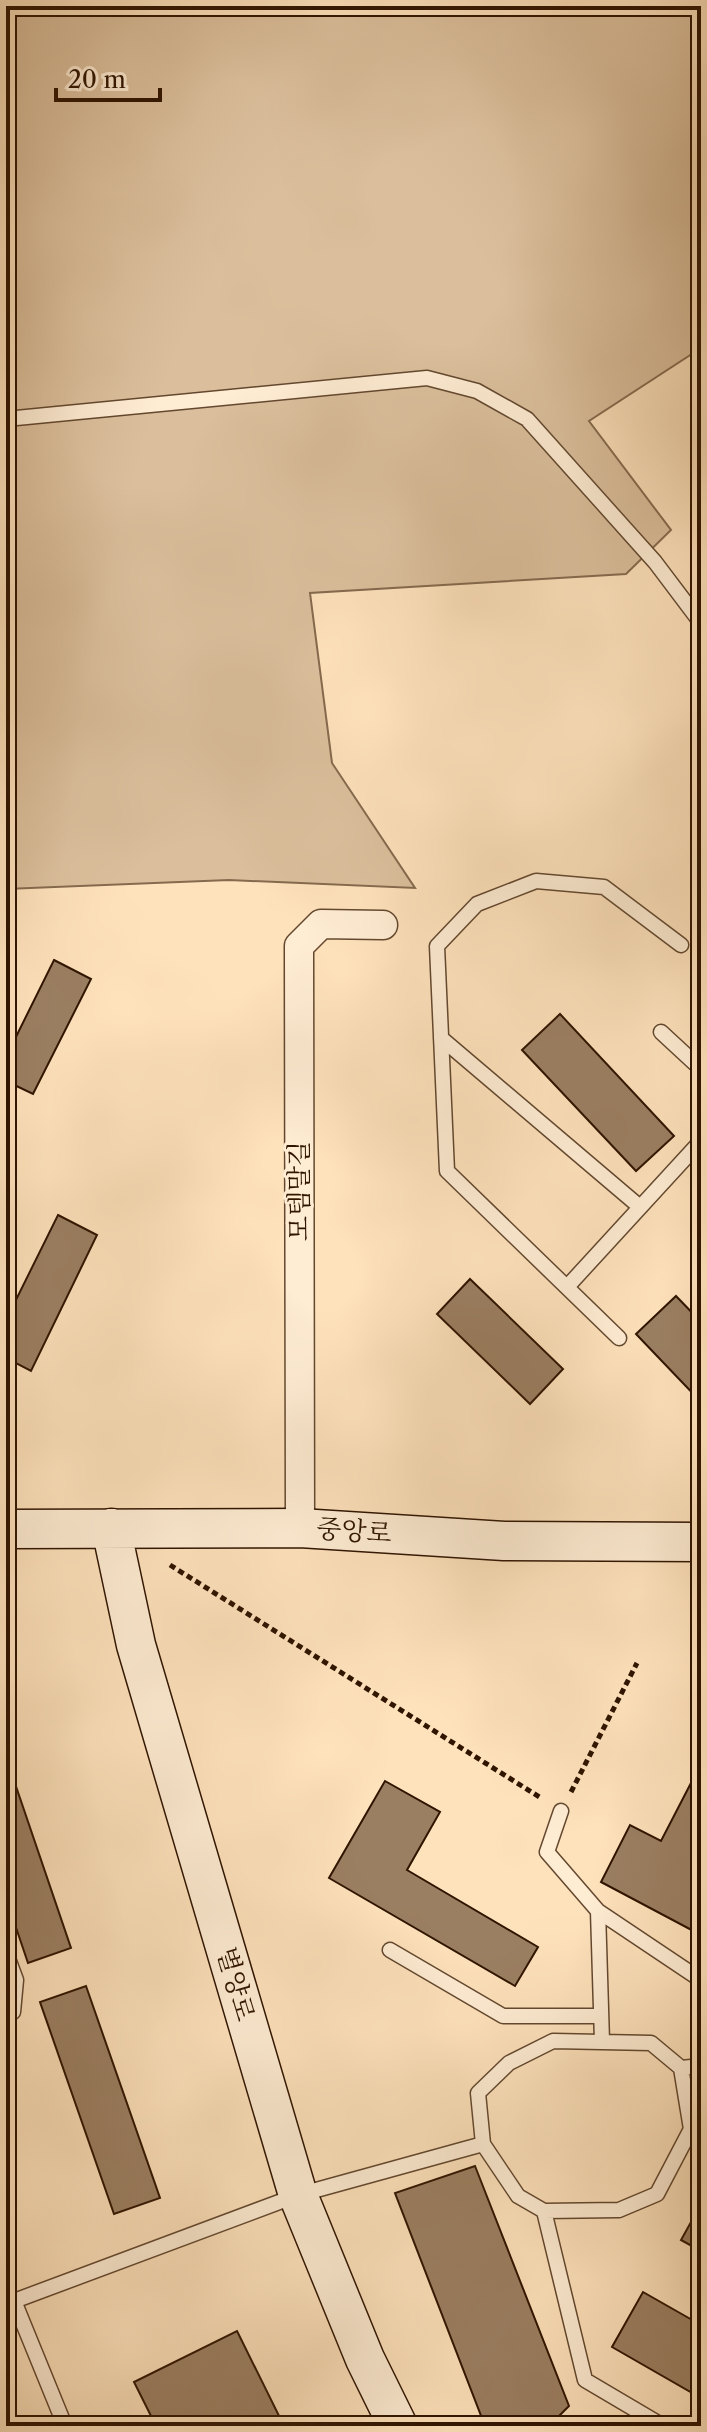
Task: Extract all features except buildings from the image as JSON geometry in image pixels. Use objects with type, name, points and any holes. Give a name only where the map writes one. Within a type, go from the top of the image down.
[{"type":"street","name":"모템말길","points":[[300,1528],[299,946],[321,924],[383,925]]},
{"type":"street","name":"별양로","points":[[111,1528],[136,1645],[298,2195],[365,2359],[398,2426]]},
{"type":"street","name":"중앙로","points":[[6,1529],[300,1528],[504,1541],[701,1542]]},
{"type":"lane","points":[[6,419],[427,378],[477,391],[527,419],[655,562],[701,623]]},
{"type":"lane","points":[[619,1338],[447,1171],[437,946],[477,904],[536,881],[604,887],[681,945]]},
{"type":"lane","points":[[661,1032],[701,1069]]},
{"type":"lane","points":[[441,1038],[640,1207]]},
{"type":"lane","points":[[567,1287],[701,1141]]},
{"type":"lane","points":[[561,1811],[547,1852],[598,1911],[701,1980]]},
{"type":"lane","points":[[598,1911],[602,2041]]},
{"type":"lane","points":[[390,1950],[503,2016],[601,2016]]},
{"type":"lane","points":[[6,1953],[16,1980],[13,2012]]},
{"type":"lane","points":[[553,2041],[651,2043],[681,2068],[691,2129],[657,2194],[619,2210],[544,2211],[518,2196],[483,2144],[478,2093],[509,2063],[553,2041]]},
{"type":"lane","points":[[681,2068],[701,2066]]},
{"type":"lane","points":[[65,2426],[10,2302],[298,2195],[483,2144]]},
{"type":"lane","points":[[544,2211],[585,2380],[663,2426]]},
{"type":"path","points":[[166,1563],[561,1811],[637,1663]]},
{"type":"shaded area","points":[[6,6],[701,6],[701,348],[589,421],[671,530],[626,574],[310,593],[332,763],[415,888],[229,880],[6,889]]}]
